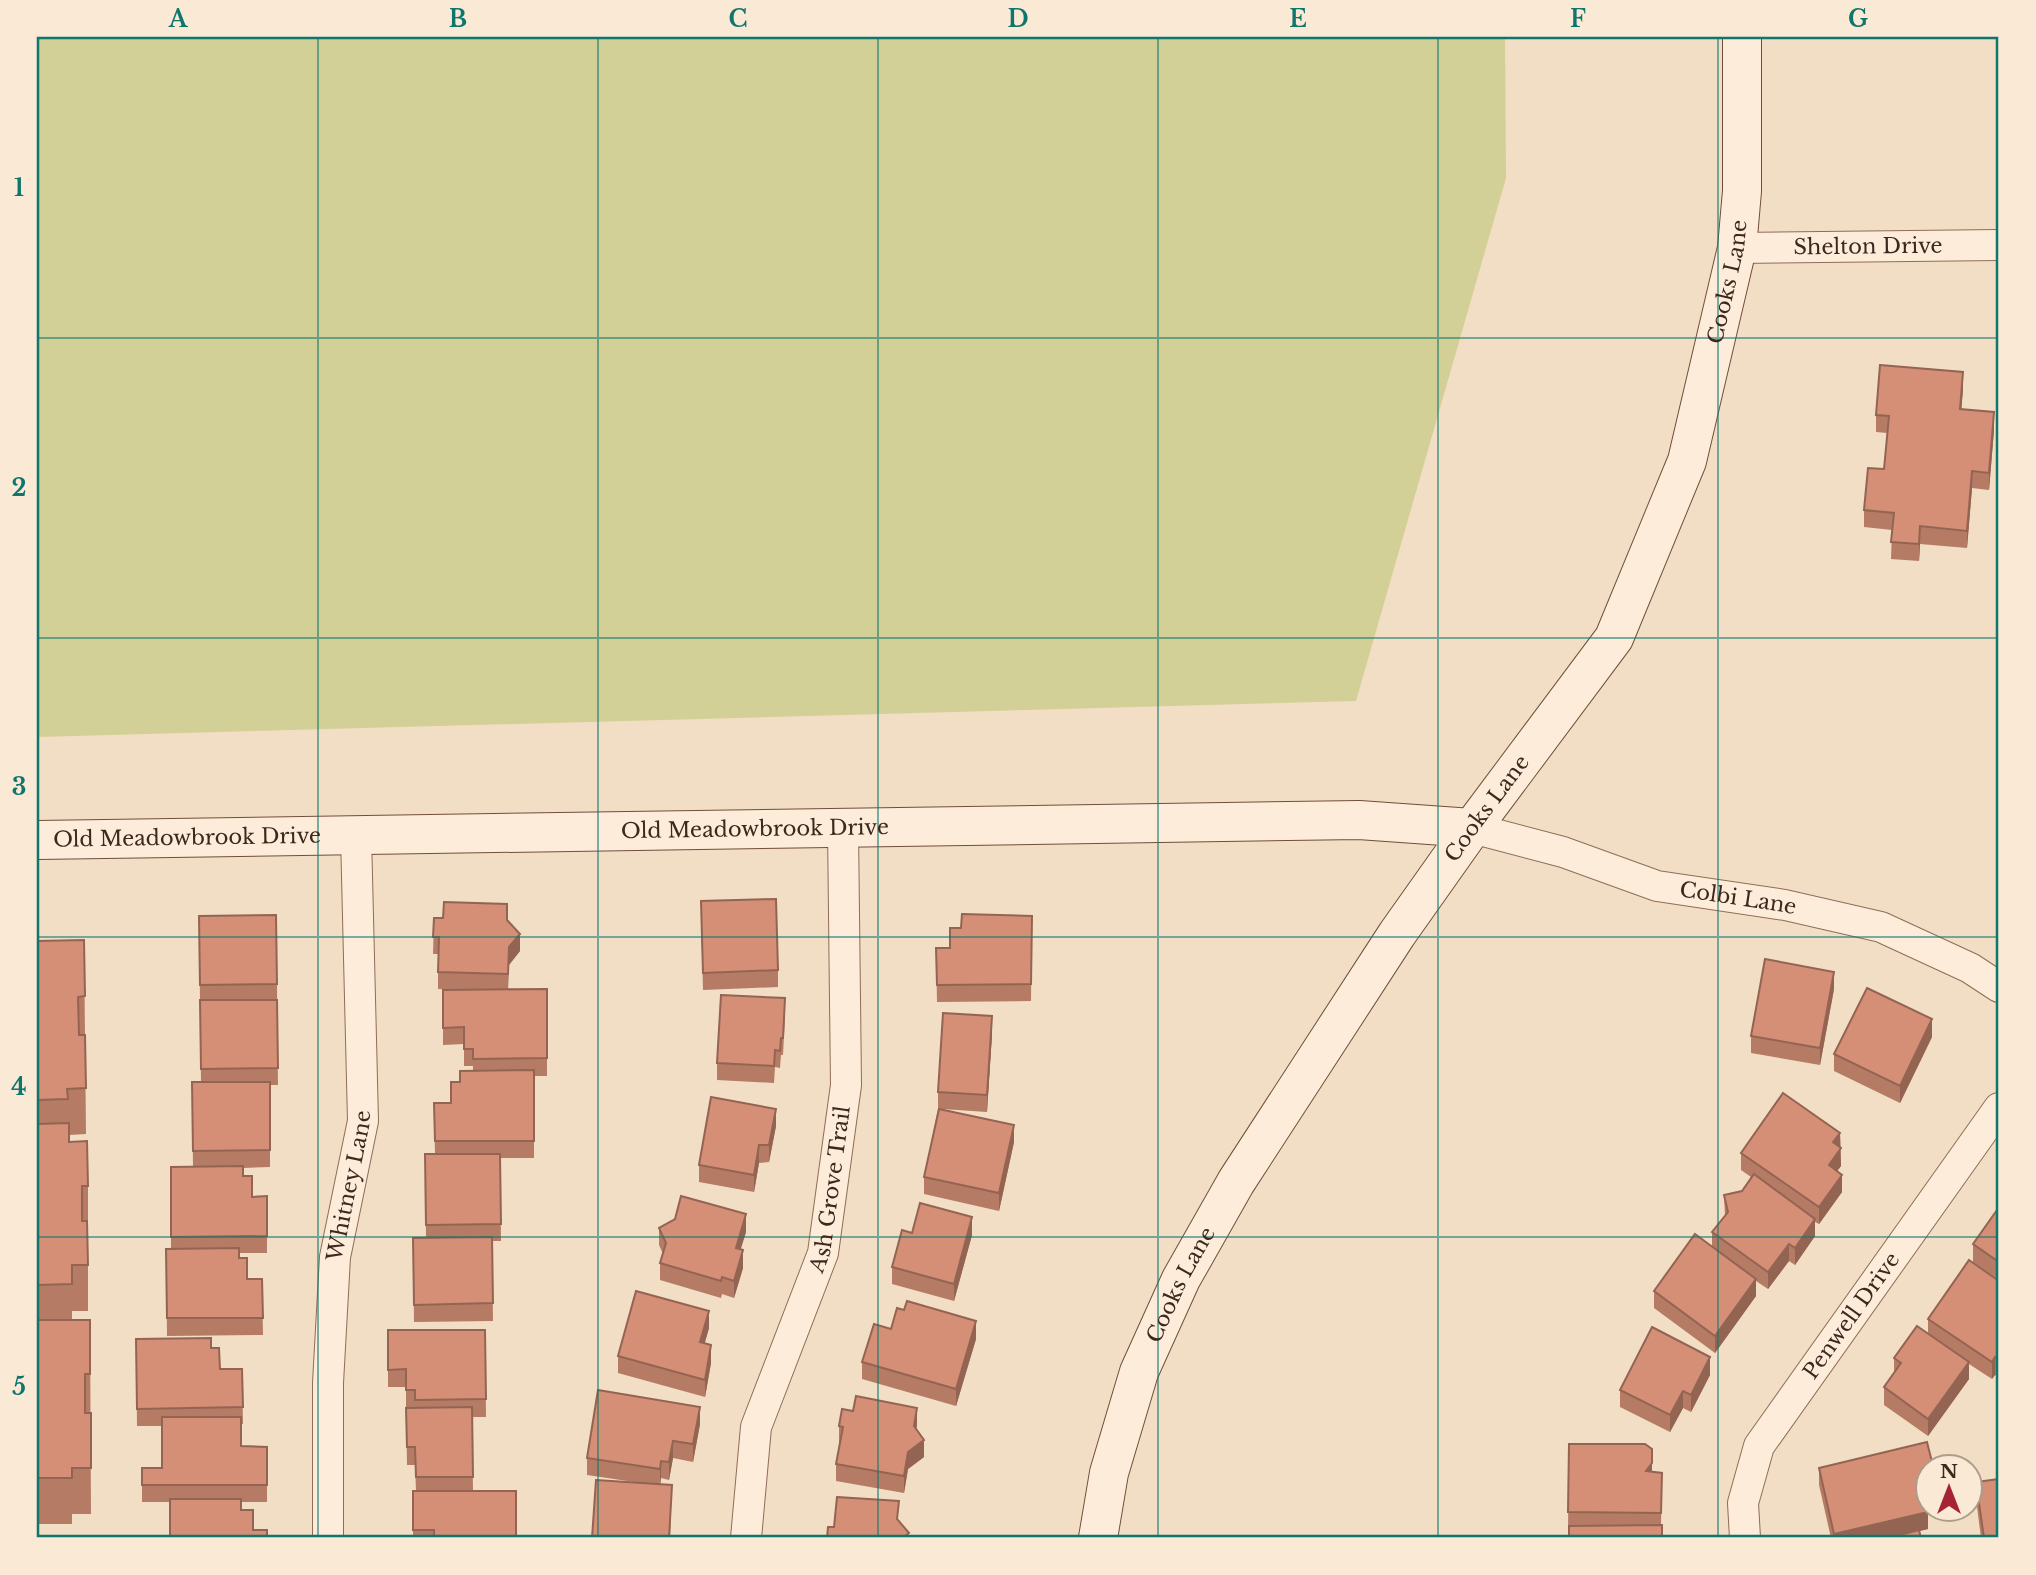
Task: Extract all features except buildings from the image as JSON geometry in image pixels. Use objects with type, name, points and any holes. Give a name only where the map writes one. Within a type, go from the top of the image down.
[{"type":"main road","name":"Cooks Lane","points":[[1098,1538],[1110,1473],[1139,1372],[1181,1279],[1243,1171],[1397,934],[1472,828],[1614,638],[1687,461],[1737,248],[1742,191],[1742,37]]},
{"type":"main road","name":"Old Meadowbrook Drive","points":[[37,839],[1359,820],[1472,828]]},
{"type":"street","name":"Shelton Drive","points":[[1737,248],[1999,245]]},
{"type":"street","name":"Ash Grove Trail","points":[[746,1538],[756,1427],[823,1253],[846,1085],[843,828]]},
{"type":"street","name":"Colbi Lane","points":[[1472,828],[1563,852],[1657,886],[1785,905],[1881,927],[1970,968],[1999,987]]},
{"type":"street","name":"Whitney Lane","points":[[328,1538],[328,1383],[335,1257],[363,1121],[356,835]]},
{"type":"street","name":"Penwell Drive","points":[[1745,1538],[1743,1503],[1759,1446],[1999,1108]]},
{"type":"shaded area","points":[[37,37],[1505,37],[1506,178],[1356,701],[37,737]]}]
